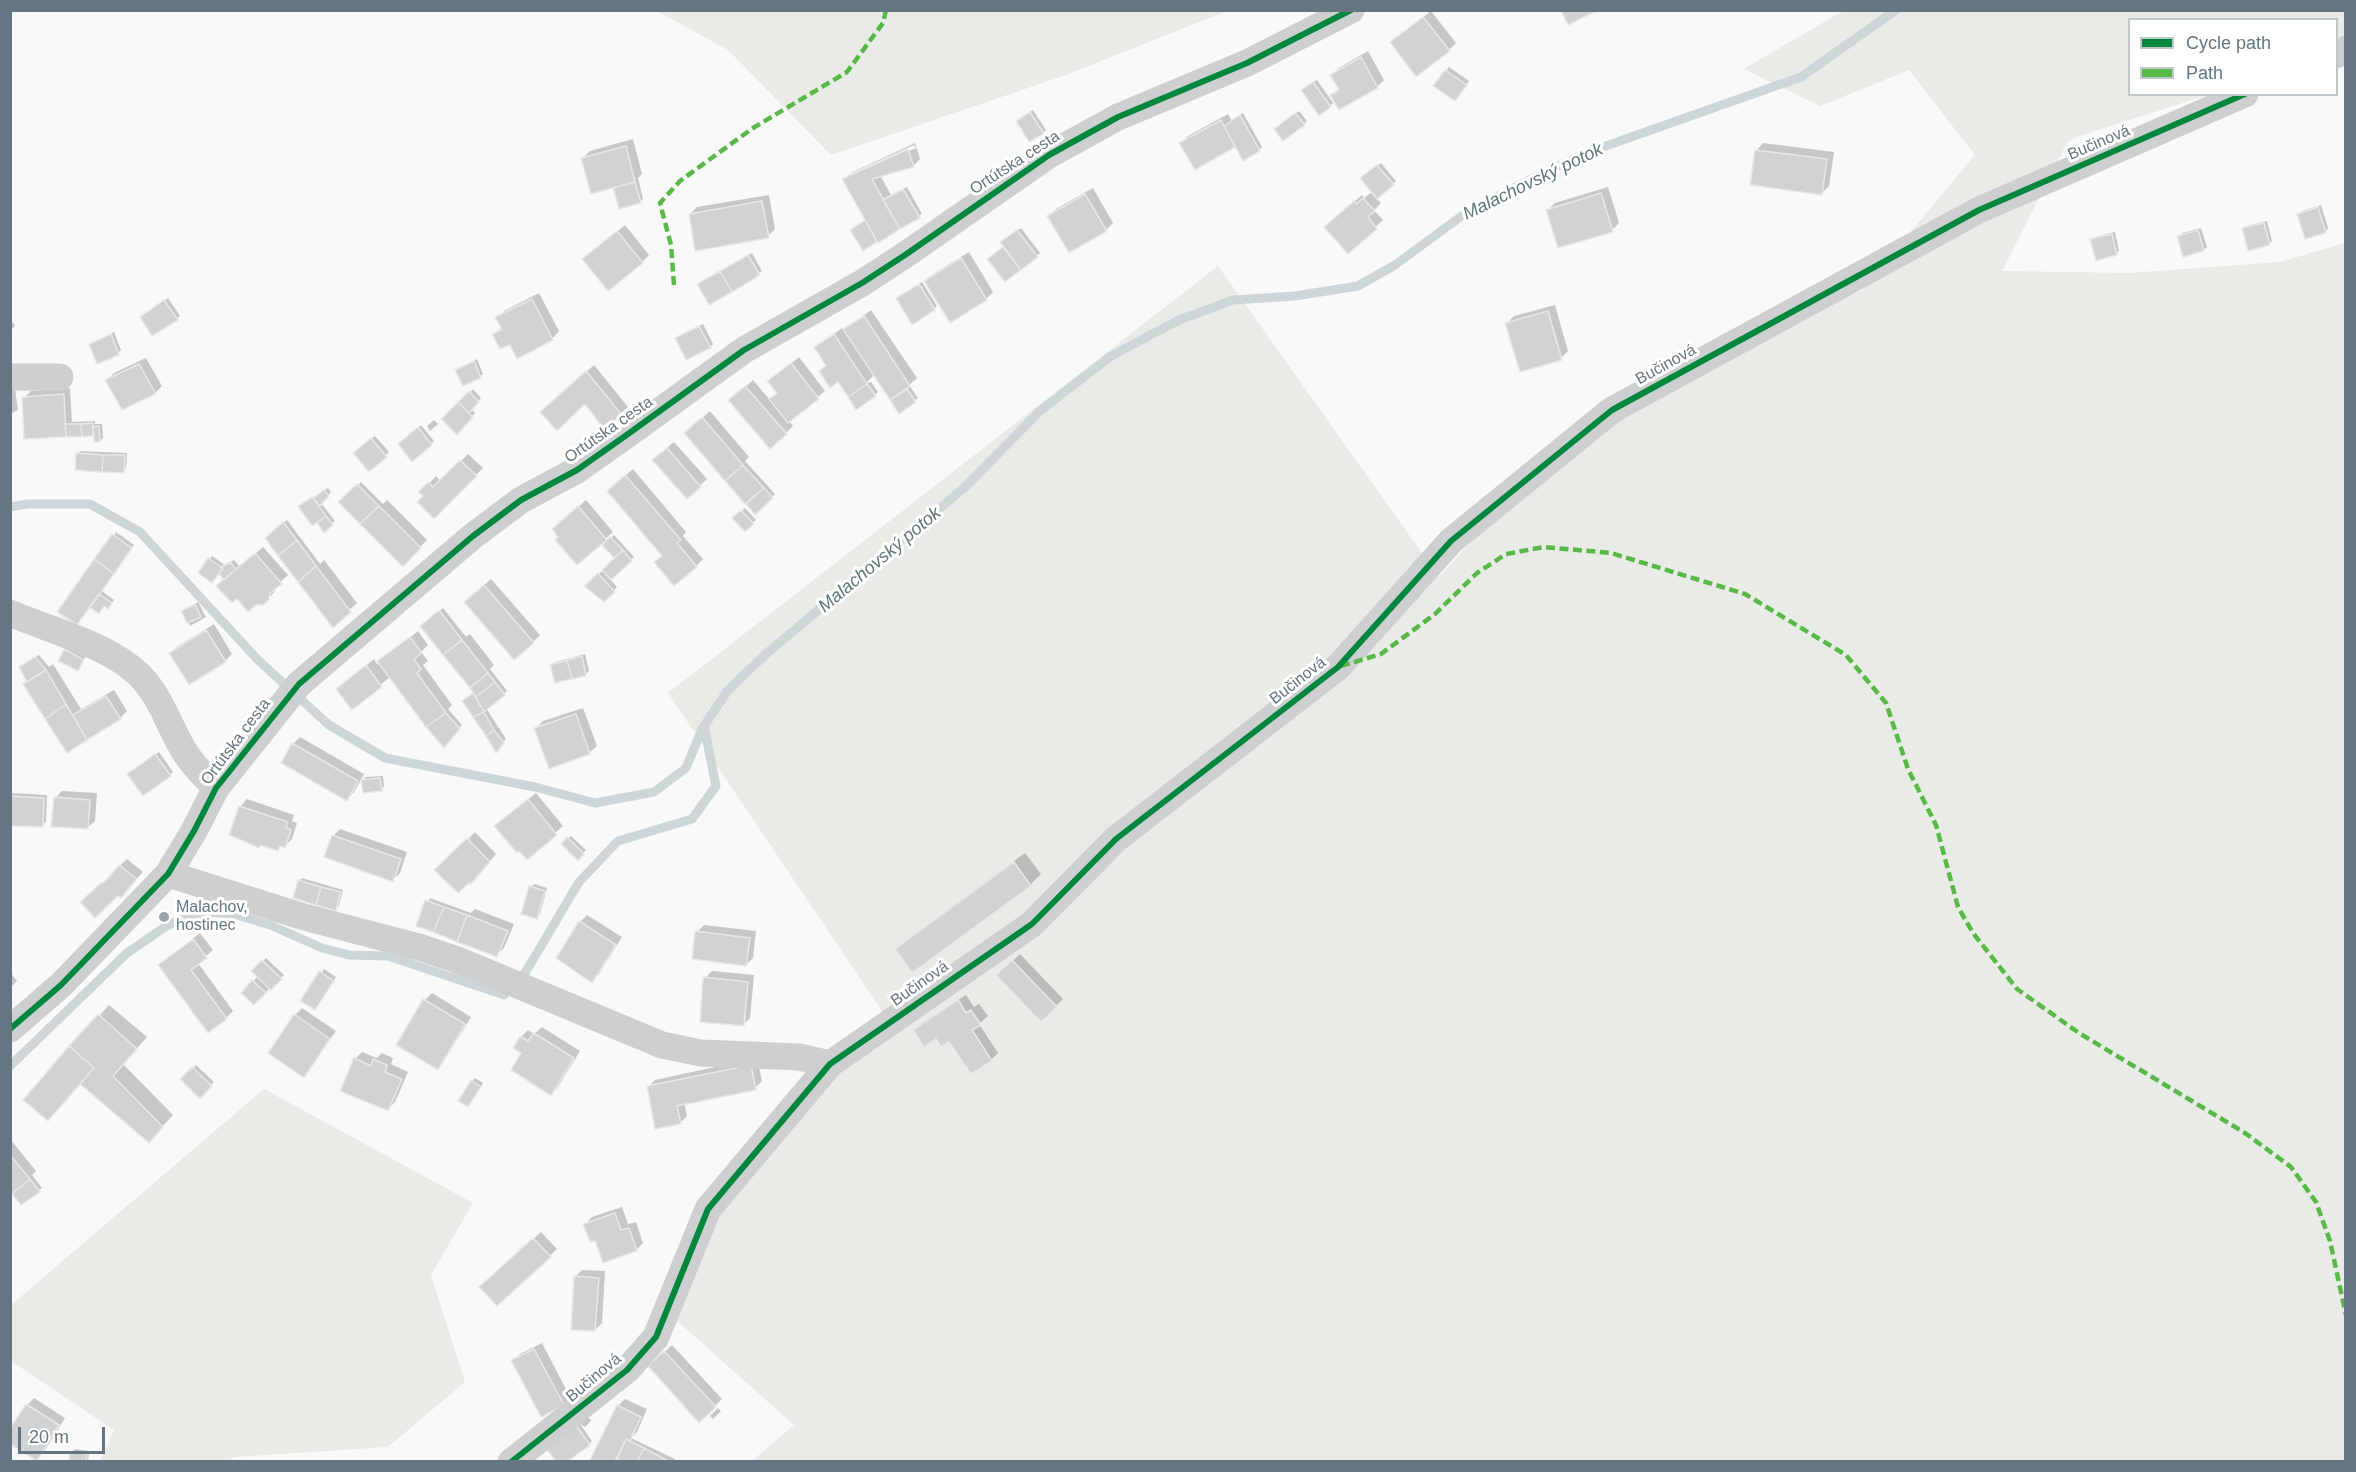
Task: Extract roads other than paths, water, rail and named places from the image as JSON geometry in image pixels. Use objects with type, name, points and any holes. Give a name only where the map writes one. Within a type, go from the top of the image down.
[{"type":"street","name":"Ortútska cesta","points":[[10,1029],[61,985],[168,874],[216,788],[292,692],[473,536],[521,500],[577,470],[744,350],[862,283],[1049,155],[1118,117],[1247,63],[1352,10]]},
{"type":"street","name":"Bučinová","points":[[511,1461],[627,1370],[656,1337],[708,1209],[830,1064],[1032,924],[1116,839],[1338,667],[1451,541],[1612,410],[1979,210],[2240,96]]},
{"type":"street","points":[[10,378],[60,377]]},
{"type":"street","name":"Ortútska cesta","points":[[10,613],[96,648],[129,665],[148,684],[192,763],[216,788]]},
{"type":"street","points":[[168,874],[304,916],[419,947],[514,982],[662,1046],[701,1053],[799,1057],[830,1064]]},
{"type":"waterway","name":"Malachovský potok","points":[[10,1066],[127,953],[165,927],[189,915],[206,912],[234,914],[270,925],[322,948],[349,955],[388,956],[504,995],[525,973],[579,882],[618,841],[692,819],[716,786],[704,726],[728,690],[766,654],[965,487],[1040,411],[1111,356],[1179,320],[1233,300],[1295,296],[1358,286],[1395,265],[1467,212],[1586,153],[1801,77],[1896,10]]},
{"type":"waterway","points":[[10,507],[27,504],[90,504],[140,532],[257,659],[329,725],[385,758],[535,787],[595,803],[654,792],[686,768],[703,727]]},
{"type":"place","name":"Malachov, hostinec","points":[[164,917]]}]
